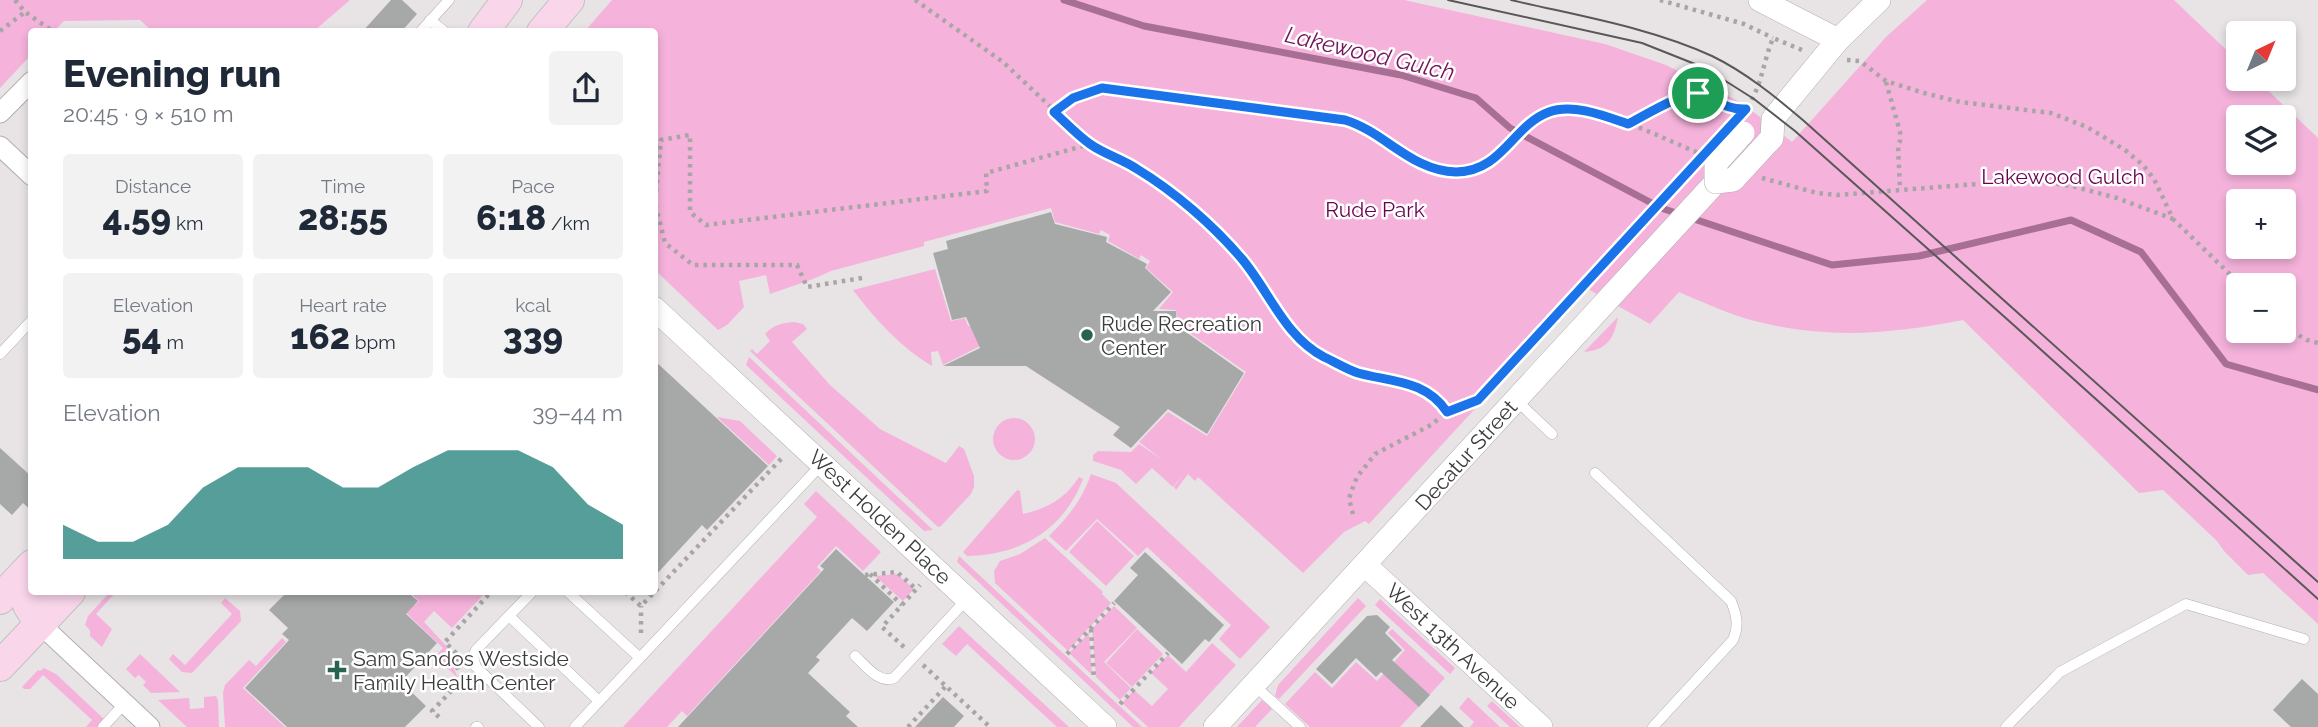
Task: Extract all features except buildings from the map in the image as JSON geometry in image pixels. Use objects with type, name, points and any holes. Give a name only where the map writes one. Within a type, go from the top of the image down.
[{"type":"main road","points":[[486,28],[507,0]]},
{"type":"main road","points":[[545,28],[569,0]]},
{"type":"main road","points":[[0,599],[28,569]]},
{"type":"main road","points":[[30,595],[28,605],[40,624]]},
{"type":"main road","points":[[0,666],[67,595]]},
{"type":"street","points":[[1760,0],[1838,40]]},
{"type":"street","name":"Decatur Street","points":[[1214,727],[1716,182],[1733,180],[1772,138],[1773,119],[1838,40],[1879,0]]},
{"type":"street","points":[[0,113],[28,85]]},
{"type":"street","name":"Decatur Street","points":[[1716,182],[1716,163],[1741,126],[1754,121],[1773,119]]},
{"type":"street","points":[[0,146],[28,172]]},
{"type":"street","name":"West Holden Place","points":[[658,312],[1105,727]]},
{"type":"street","name":"West 13th Avenue","points":[[1365,565],[1541,727]]},
{"type":"street","points":[[40,624],[125,703],[140,724]]},
{"type":"lane","points":[[423,28],[449,0]]},
{"type":"lane","points":[[430,20],[440,28]]},
{"type":"lane","points":[[0,354],[28,324]]},
{"type":"lane","points":[[1516,400],[1552,434]]},
{"type":"lane","points":[[575,727],[822,464]]},
{"type":"lane","points":[[1594,473],[1731,601],[1737,617],[1733,640],[1653,727]]},
{"type":"lane","points":[[529,595],[476,650],[474,662],[476,667],[539,727]]},
{"type":"lane","points":[[571,595],[640,658]]},
{"type":"lane","points":[[855,656],[880,678],[887,681],[894,678],[967,598]]},
{"type":"lane","points":[[2006,727],[2060,673],[2186,604],[2304,639]]},
{"type":"lane","points":[[509,616],[599,701]]},
{"type":"lane","points":[[1254,684],[1300,727]]},
{"type":"lane","points":[[103,727],[125,703]]},
{"type":"path","points":[[15,0],[25,12],[48,28]]},
{"type":"path","points":[[915,0],[1003,62],[1090,144],[1136,168],[1215,230],[1243,260],[1292,330],[1320,355],[1356,372],[1422,388],[1441,401],[1447,412]]},
{"type":"path","points":[[1660,0],[1744,24],[1823,58]]},
{"type":"path","points":[[0,32],[25,12]]},
{"type":"path","points":[[1741,126],[1746,109],[1760,86],[1773,38]]},
{"type":"path","points":[[1860,61],[1886,82],[1960,102],[2051,113],[2087,127],[2125,150],[2143,165],[2154,179],[2173,219],[2229,273]]},
{"type":"path","points":[[1886,82],[1899,132],[1900,190]]},
{"type":"path","points":[[1054,112],[1073,98],[1102,88],[1345,120],[1362,125],[1412,160],[1444,171],[1470,171],[1482,166],[1549,112],[1573,110],[1597,112],[1702,154]]},
{"type":"path","points":[[1628,124],[1692,93],[1704,95],[1727,108],[1746,109]]},
{"type":"path","points":[[658,172],[661,140],[690,135],[690,212],[706,225],[987,191],[986,173],[1090,144]]},
{"type":"path","points":[[1353,514],[1349,499],[1351,492],[1357,477],[1376,454],[1431,425],[1447,412],[1478,400],[1696,165]]},
{"type":"path","points":[[1752,174],[1817,193],[1837,195],[2008,181],[2047,182],[2117,198],[2173,219]]},
{"type":"path","points":[[658,216],[665,243],[693,265],[797,265],[807,287],[862,278]]},
{"type":"path","points":[[2296,334],[2318,343]]},
{"type":"path","points":[[658,589],[783,457]]},
{"type":"path","points":[[902,605],[868,574],[897,572],[916,589]]},
{"type":"path","points":[[439,718],[432,711],[463,679],[456,665],[457,654],[444,642],[488,595]]},
{"type":"path","points":[[627,647],[642,631],[641,607],[628,595]]},
{"type":"path","points":[[641,607],[652,595]]},
{"type":"path","points":[[1067,654],[1114,603]]},
{"type":"path","points":[[1091,628],[1094,679]]},
{"type":"path","points":[[1120,704],[1167,653]]},
{"type":"path","points":[[908,727],[946,686]]},
{"type":"green space","points":[[0,0],[350,0],[317,28],[149,28],[140,20],[64,21],[57,28],[28,28],[28,58],[0,88]]},
{"type":"green space","name":"Rude Park","points":[[612,0],[1404,0],[1605,44],[1666,65],[1742,103],[1792,142],[1886,37],[1927,0],[2174,0],[2226,50],[2226,91],[2269,91],[2283,105],[2226,105],[2226,175],[2296,175],[2296,117],[2318,138],[2318,624],[2263,573],[2248,575],[2217,541],[2163,490],[2139,493],[1963,320],[1881,332],[1799,330],[1744,318],[1679,292],[1650,324],[1586,288],[1369,524],[1365,521],[1344,532],[1303,573],[1198,477],[1195,481],[1188,474],[1176,490],[1174,487],[1184,473],[1173,487],[1152,468],[1136,484],[1121,470],[1093,461],[1093,455],[1098,451],[1131,452],[1139,444],[1163,460],[1139,442],[1168,412],[1207,436],[1246,372],[1177,324],[1176,310],[1159,309],[1173,292],[1146,268],[1150,261],[1141,255],[1139,259],[1108,241],[1110,235],[1101,230],[1099,234],[1055,222],[1051,208],[924,242],[924,246],[831,271],[770,294],[766,275],[739,281],[744,307],[727,325],[718,330],[658,273],[658,28],[588,28]]},
{"type":"green space","points":[[935,269],[951,321],[965,318],[968,326],[980,323],[986,343],[943,365],[938,351],[931,352],[932,366],[889,332],[853,290]]},
{"type":"green space","points":[[1618,317],[1608,342],[1598,349],[1584,352]]},
{"type":"green space","points":[[794,322],[803,324],[807,329],[792,342],[830,385],[880,429],[946,463],[959,446],[964,449],[974,476],[974,487],[971,494],[941,526],[938,527],[750,351],[752,349],[757,354],[770,341],[765,334],[771,328]]},
{"type":"green space","points":[[749,357],[933,530],[924,531],[746,365]]},
{"type":"green space","points":[[717,417],[740,421],[777,456],[769,465]]},
{"type":"green space","points":[[1014,418],[1029,424],[1035,439],[1029,454],[1014,460],[999,454],[993,439],[999,424]]},
{"type":"green space","points":[[1091,474],[1116,483],[1270,627],[1240,659],[1219,639],[1231,625],[1147,547],[1138,556],[1097,519],[1066,551],[1049,536],[1074,508]]},
{"type":"green space","points":[[1079,477],[1083,479],[1064,513],[1037,537],[1005,551],[986,555],[967,556],[963,552],[1017,490],[1020,491],[1023,514],[1055,502]]},
{"type":"green space","points":[[816,491],[881,552],[863,571],[836,546],[817,567],[821,571],[687,716],[682,711],[667,727],[623,727],[817,517],[804,504]]},
{"type":"green space","points":[[1097,521],[1134,556],[1106,586],[1069,552]]},
{"type":"green space","points":[[1045,538],[1103,592],[1111,603],[1068,651],[995,583],[994,571],[1000,561],[1020,554]]},
{"type":"green space","points":[[959,556],[1142,727],[1133,727],[957,562]]},
{"type":"green space","points":[[897,574],[914,589],[903,601],[875,576]]},
{"type":"green space","points":[[107,595],[113,595],[96,614],[112,629],[102,647],[90,636],[90,630],[85,625],[88,616]]},
{"type":"green space","points":[[412,595],[483,595],[452,628],[434,611],[424,622],[451,651],[452,664],[458,678],[435,657],[443,648],[403,610],[411,602],[415,605],[419,601]]},
{"type":"green space","points":[[225,598],[240,611],[241,621],[192,673],[182,672],[169,659],[173,654],[185,665],[232,614],[221,603]]},
{"type":"green space","points":[[1358,598],[1366,606],[1279,699],[1275,696],[1278,685]]},
{"type":"green space","points":[[1380,599],[1455,668],[1450,674],[1375,605]]},
{"type":"green space","points":[[1114,606],[1137,628],[1104,662],[1131,688],[1120,700],[1096,677],[1092,629]]},
{"type":"green space","points":[[959,626],[1069,727],[1057,727],[967,644],[956,656],[942,644]]},
{"type":"green space","points":[[1137,629],[1163,654],[1132,687],[1106,663]]},
{"type":"green space","points":[[1392,629],[1445,678],[1400,727],[1310,727],[1285,704],[1315,672],[1332,688],[1356,662],[1377,681],[1405,650],[1388,633]]},
{"type":"green space","points":[[1089,633],[1092,675],[1069,653]]},
{"type":"green space","points":[[282,638],[286,642],[243,688],[285,727],[225,727],[225,685],[249,660],[256,666]]},
{"type":"green space","points":[[1212,643],[1236,665],[1179,727],[1148,727],[1122,703],[1134,690],[1152,706],[1168,689],[1151,673],[1168,655],[1186,672]]},
{"type":"green space","points":[[140,654],[180,692],[151,693],[143,685],[146,682],[139,675],[135,678],[126,669]]},
{"type":"green space","points":[[44,668],[56,674],[104,719],[97,727],[86,727],[92,720],[43,675],[30,689],[22,687],[38,670]]},
{"type":"green space","points":[[216,696],[219,727],[187,727],[158,700],[189,698],[190,709],[204,708],[204,697]]},
{"type":"green space","points":[[1468,697],[1500,727],[1470,727],[1474,722],[1459,708]]},
{"type":"green space","points":[[1262,700],[1272,709],[1255,727],[1237,727]]},
{"type":"green space","points":[[1492,701],[1520,727],[1510,727],[1487,706]]},
{"type":"waterway","name":"Lakewood Gulch","points":[[1064,0],[1144,26],[1401,75],[1476,98],[1510,128],[1661,208],[1832,265],[1919,256],[2071,220],[2141,252],[2226,364],[2318,390]]},
{"type":"tram line","points":[[1448,0],[1642,43],[1705,68],[1754,99],[1795,131],[2318,599]]},
{"type":"tram line","points":[[1511,0],[1663,37],[1712,56],[1760,86],[1804,121],[2318,582]]},
{"type":"place","name":"Rude Recreation Center","points":[[1087,335]]},
{"type":"place","name":"Sam Sandos Westside Family Health Center","points":[[337,670]]},
{"type":"route","points":[[1102,88],[1345,120],[1362,125],[1400,153],[1424,165],[1444,171],[1470,171],[1497,156],[1549,112],[1597,112],[1628,124],[1686,95],[1698,93],[1727,108],[1746,109],[1478,400],[1447,412],[1441,401],[1429,391],[1415,385],[1356,372],[1320,355],[1292,330],[1243,260],[1215,230],[1136,168],[1090,144],[1054,112],[1073,98],[1102,88]]}]
